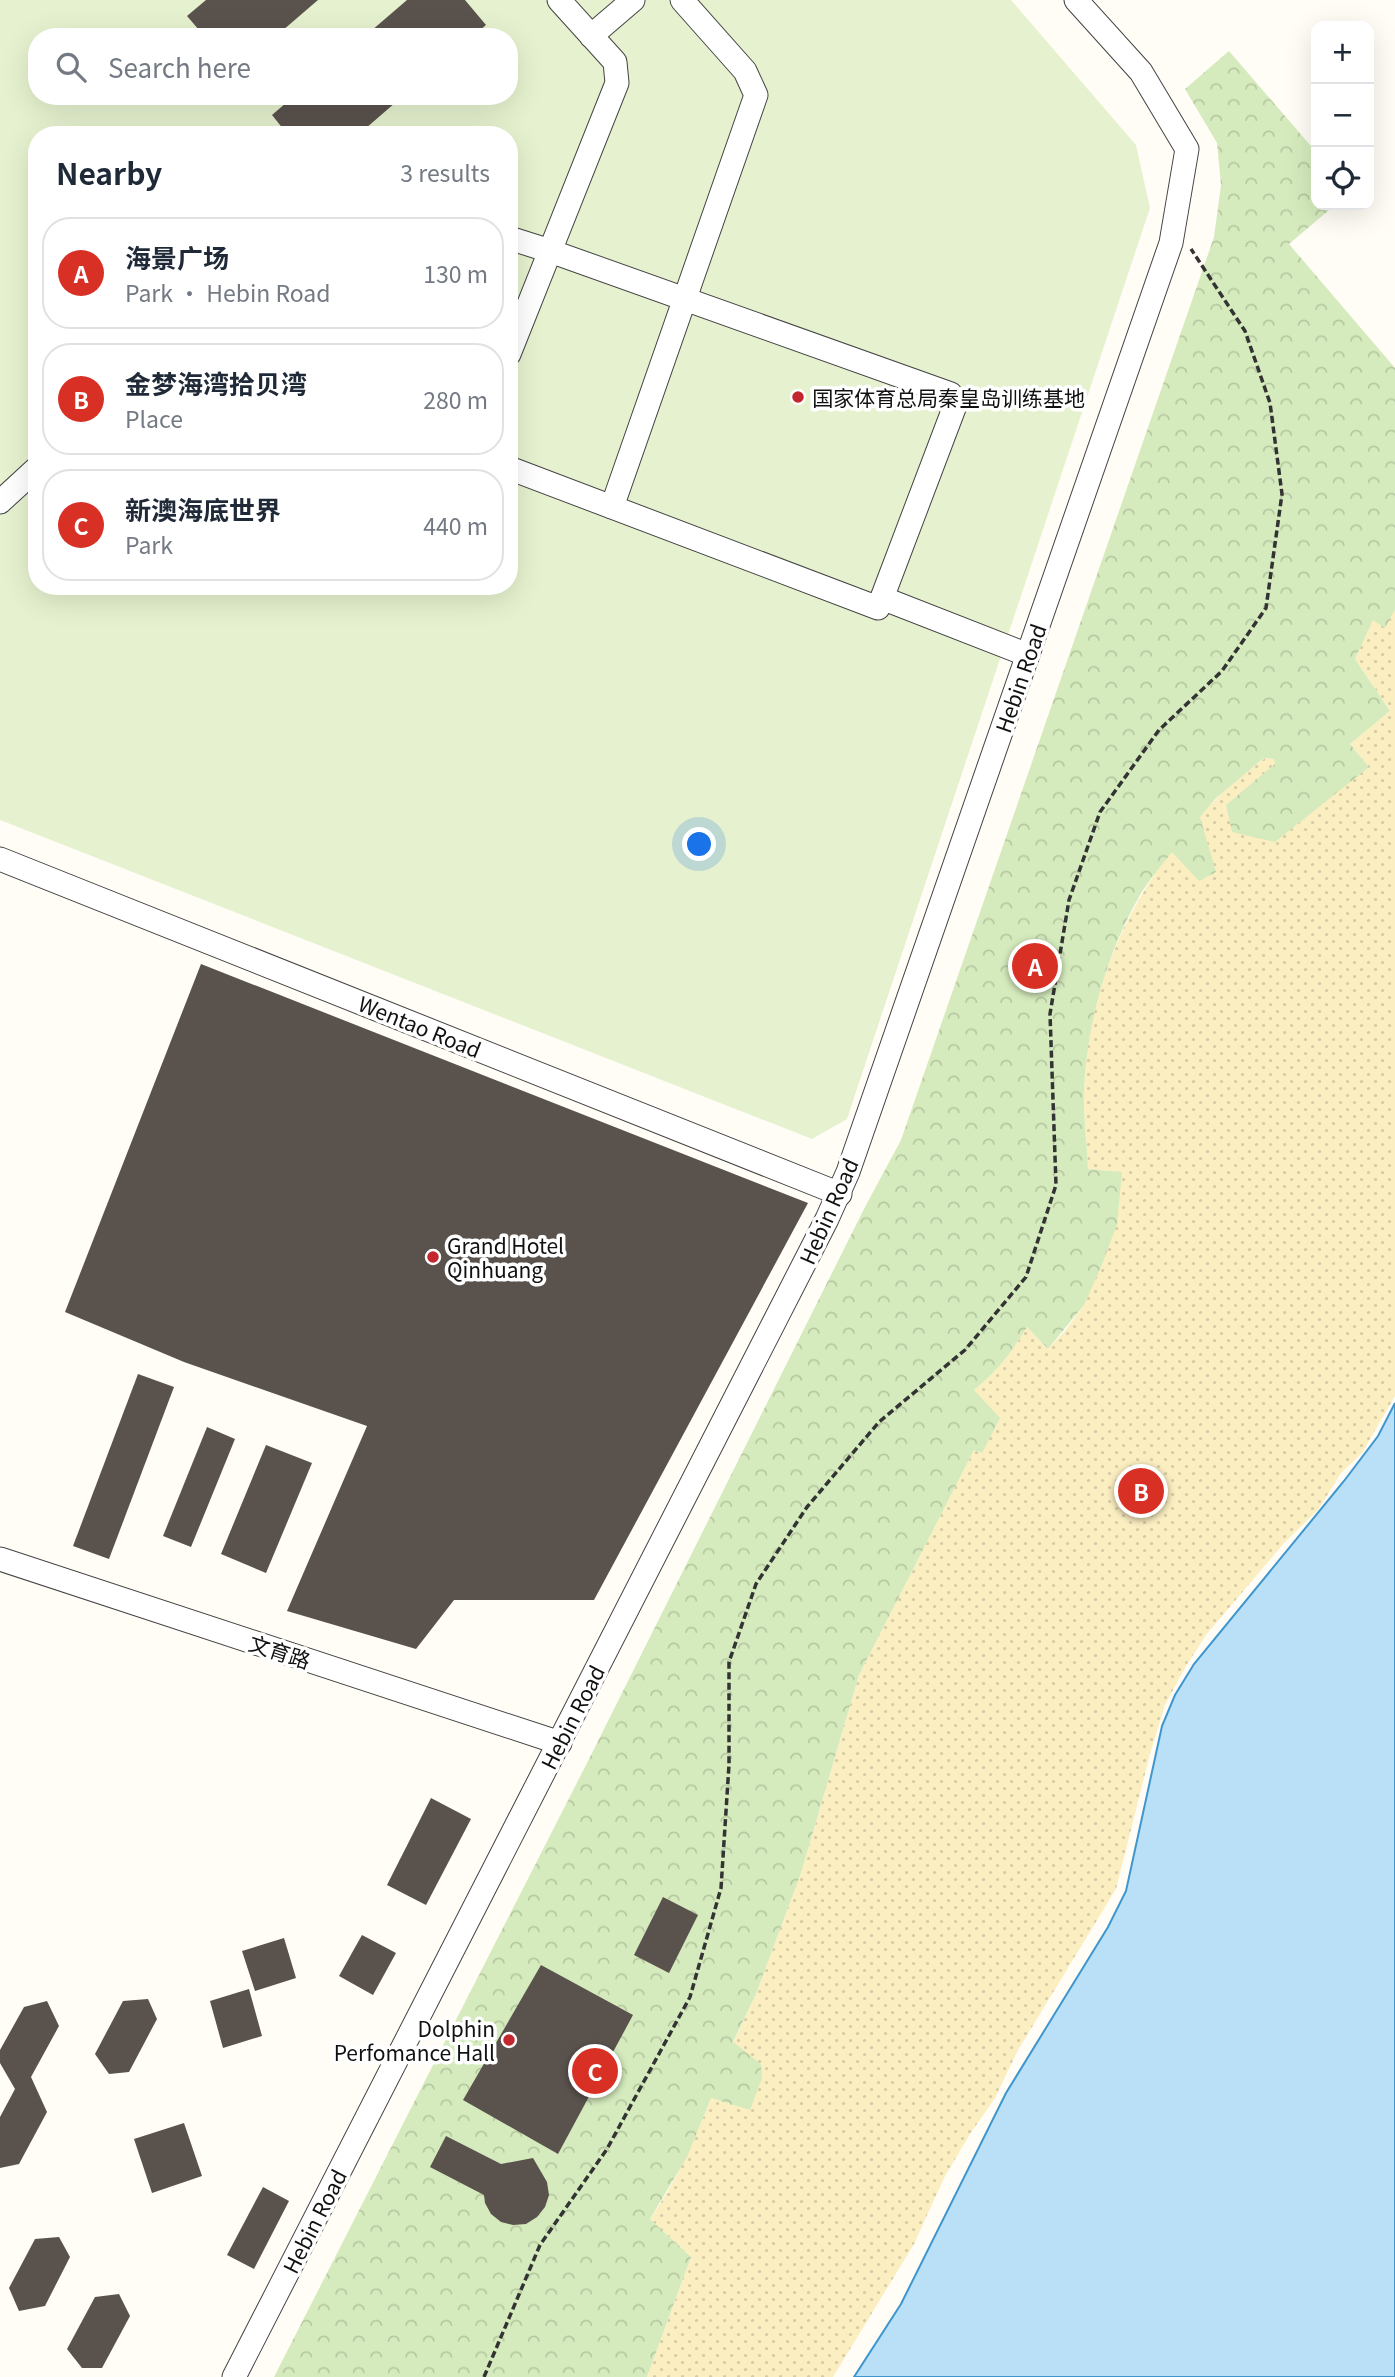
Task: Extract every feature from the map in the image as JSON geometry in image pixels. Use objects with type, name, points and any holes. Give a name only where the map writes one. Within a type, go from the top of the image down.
[{"type":"street","points":[[592,36],[634,0]]},
{"type":"street","points":[[612,507],[756,95],[745,71],[682,0]]},
{"type":"street","name":"Hebin Road","points":[[234,2377],[840,1194],[1171,243],[1187,149],[1141,72],[1076,0]]},
{"type":"street","points":[[518,331],[617,83],[615,62],[564,2]]},
{"type":"street","points":[[518,242],[951,394],[956,403],[878,608],[518,471]]},
{"type":"street","points":[[0,502],[28,476]]},
{"type":"street","points":[[882,598],[1028,655]]},
{"type":"street","name":"Wentao Road","points":[[0,859],[840,1194]]},
{"type":"street","name":"文育路","points":[[0,1559],[560,1743]]},
{"type":"path","points":[[484,2377],[540,2245],[607,2149],[690,1997],[721,1888],[729,1765],[729,1662],[756,1584],[807,1507],[879,1422],[965,1350],[1026,1277],[1056,1185],[1050,1014],[1069,901],[1100,812],[1158,730],[1222,671],[1266,608],[1282,494],[1270,403],[1245,331],[1174,223]]},
{"type":"sand","points":[[1395,610],[1395,1396],[1362,1453],[1341,1473],[1318,1510],[1284,1543],[1206,1635],[1186,1666],[1165,1705],[1116,1889],[1018,2050],[995,2098],[944,2178],[914,2244],[833,2377],[647,2377],[691,2257],[650,2219],[677,2175],[711,2098],[750,2110],[733,2043],[756,1994],[801,1873],[859,1675],[974,1450],[981,1453],[974,1390],[1004,1361],[1027,1327],[1048,1349],[1084,1305],[1121,1172],[1088,1169],[1084,1089],[1087,1048],[1095,1009],[1122,932],[1163,861],[1188,829],[1227,788],[1265,758],[1274,759],[1276,764],[1369,767],[1350,744],[1390,711],[1355,659],[1373,619],[1385,627]]},
{"type":"green space","name":"国家体育总局秦皇岛训练基地","points":[[0,0],[1011,0],[1136,145],[1150,208],[847,1119],[812,1139],[0,820]]},
{"type":"green space","points":[[1229,51],[1311,146],[1311,210],[1329,210],[1289,244],[1395,368],[1395,610],[1385,628],[1373,620],[1355,659],[1390,711],[1350,744],[1369,767],[1275,842],[1232,832],[1226,805],[1275,764],[1274,759],[1264,758],[1216,798],[1200,817],[1216,872],[1199,881],[1172,852],[1151,878],[1128,917],[1109,964],[1094,1013],[1084,1099],[1088,1169],[1122,1172],[1117,1224],[1084,1305],[1048,1349],[1027,1327],[1004,1361],[974,1390],[1000,1418],[982,1453],[974,1450],[859,1675],[801,1873],[756,1994],[733,2042],[761,2064],[762,2078],[750,2110],[711,2098],[687,2157],[650,2219],[691,2257],[647,2377],[274,2377],[901,1140],[1214,237],[1221,185],[1217,143],[1185,89]]},
{"type":"water","points":[[1395,1403],[1395,2377],[854,2377],[901,2304],[1006,2093],[1108,1927],[1126,1891],[1162,1726],[1175,1695],[1194,1664],[1378,1436]]},
{"type":"building","points":[[206,0],[318,0],[285,28],[197,28],[187,16]]},
{"type":"building","points":[[407,0],[465,0],[486,25],[482,28],[374,28]]},
{"type":"building","points":[[284,105],[393,105],[368,126],[281,126],[272,115]]},
{"type":"building","name":"Grand Hotel Qinhuang","points":[[201,964],[808,1203],[594,1600],[454,1600],[416,1649],[287,1611],[367,1426],[184,1362],[65,1312]]},
{"type":"building","points":[[138,1374],[174,1387],[109,1559],[73,1546]]},
{"type":"building","points":[[207,1427],[235,1439],[191,1547],[163,1536]]},
{"type":"building","points":[[266,1445],[312,1463],[266,1573],[221,1554]]},
{"type":"building","points":[[431,1798],[471,1819],[426,1905],[387,1885]]},
{"type":"building","points":[[663,1897],[698,1915],[669,1973],[634,1955]]},
{"type":"building","points":[[362,1935],[396,1953],[373,1995],[339,1976]]},
{"type":"building","points":[[284,1938],[296,1978],[255,1991],[242,1951]]},
{"type":"building","points":[[541,1965],[633,2015],[558,2154],[463,2100]]},
{"type":"building","points":[[249,1989],[262,2036],[223,2048],[210,2001]]},
{"type":"building","points":[[148,1999],[157,2019],[129,2072],[109,2074],[95,2054],[123,2001]]},
{"type":"building","points":[[47,2001],[59,2026],[31,2077],[47,2112],[19,2164],[0,2168],[0,2117],[15,2089],[0,2063],[0,2050],[24,2007]]},
{"type":"building","points":[[184,2123],[202,2176],[152,2193],[134,2139]]},
{"type":"building","points":[[446,2136],[501,2164],[533,2158],[547,2182],[549,2195],[545,2207],[537,2217],[526,2224],[501,2222],[491,2214],[484,2195],[430,2167]]},
{"type":"building","points":[[263,2187],[289,2201],[254,2269],[227,2255]]},
{"type":"building","points":[[59,2237],[70,2257],[45,2306],[19,2311],[9,2288],[35,2239]]},
{"type":"building","points":[[119,2294],[130,2316],[102,2368],[82,2368],[67,2349],[95,2297]]},
{"type":"place","name":"国家体育总局秦皇岛训练基地","points":[[798,397]]},
{"type":"place","name":"海景广场","points":[[1035,966]]},
{"type":"place","name":"Grand Hotel Qinhuang","points":[[433,1257]]},
{"type":"place","name":"金梦海湾拾贝湾","points":[[1141,1491]]},
{"type":"place","name":"Dolphin Perfomance Hall","points":[[509,2040]]},
{"type":"place","name":"新澳海底世界","points":[[595,2071]]}]
